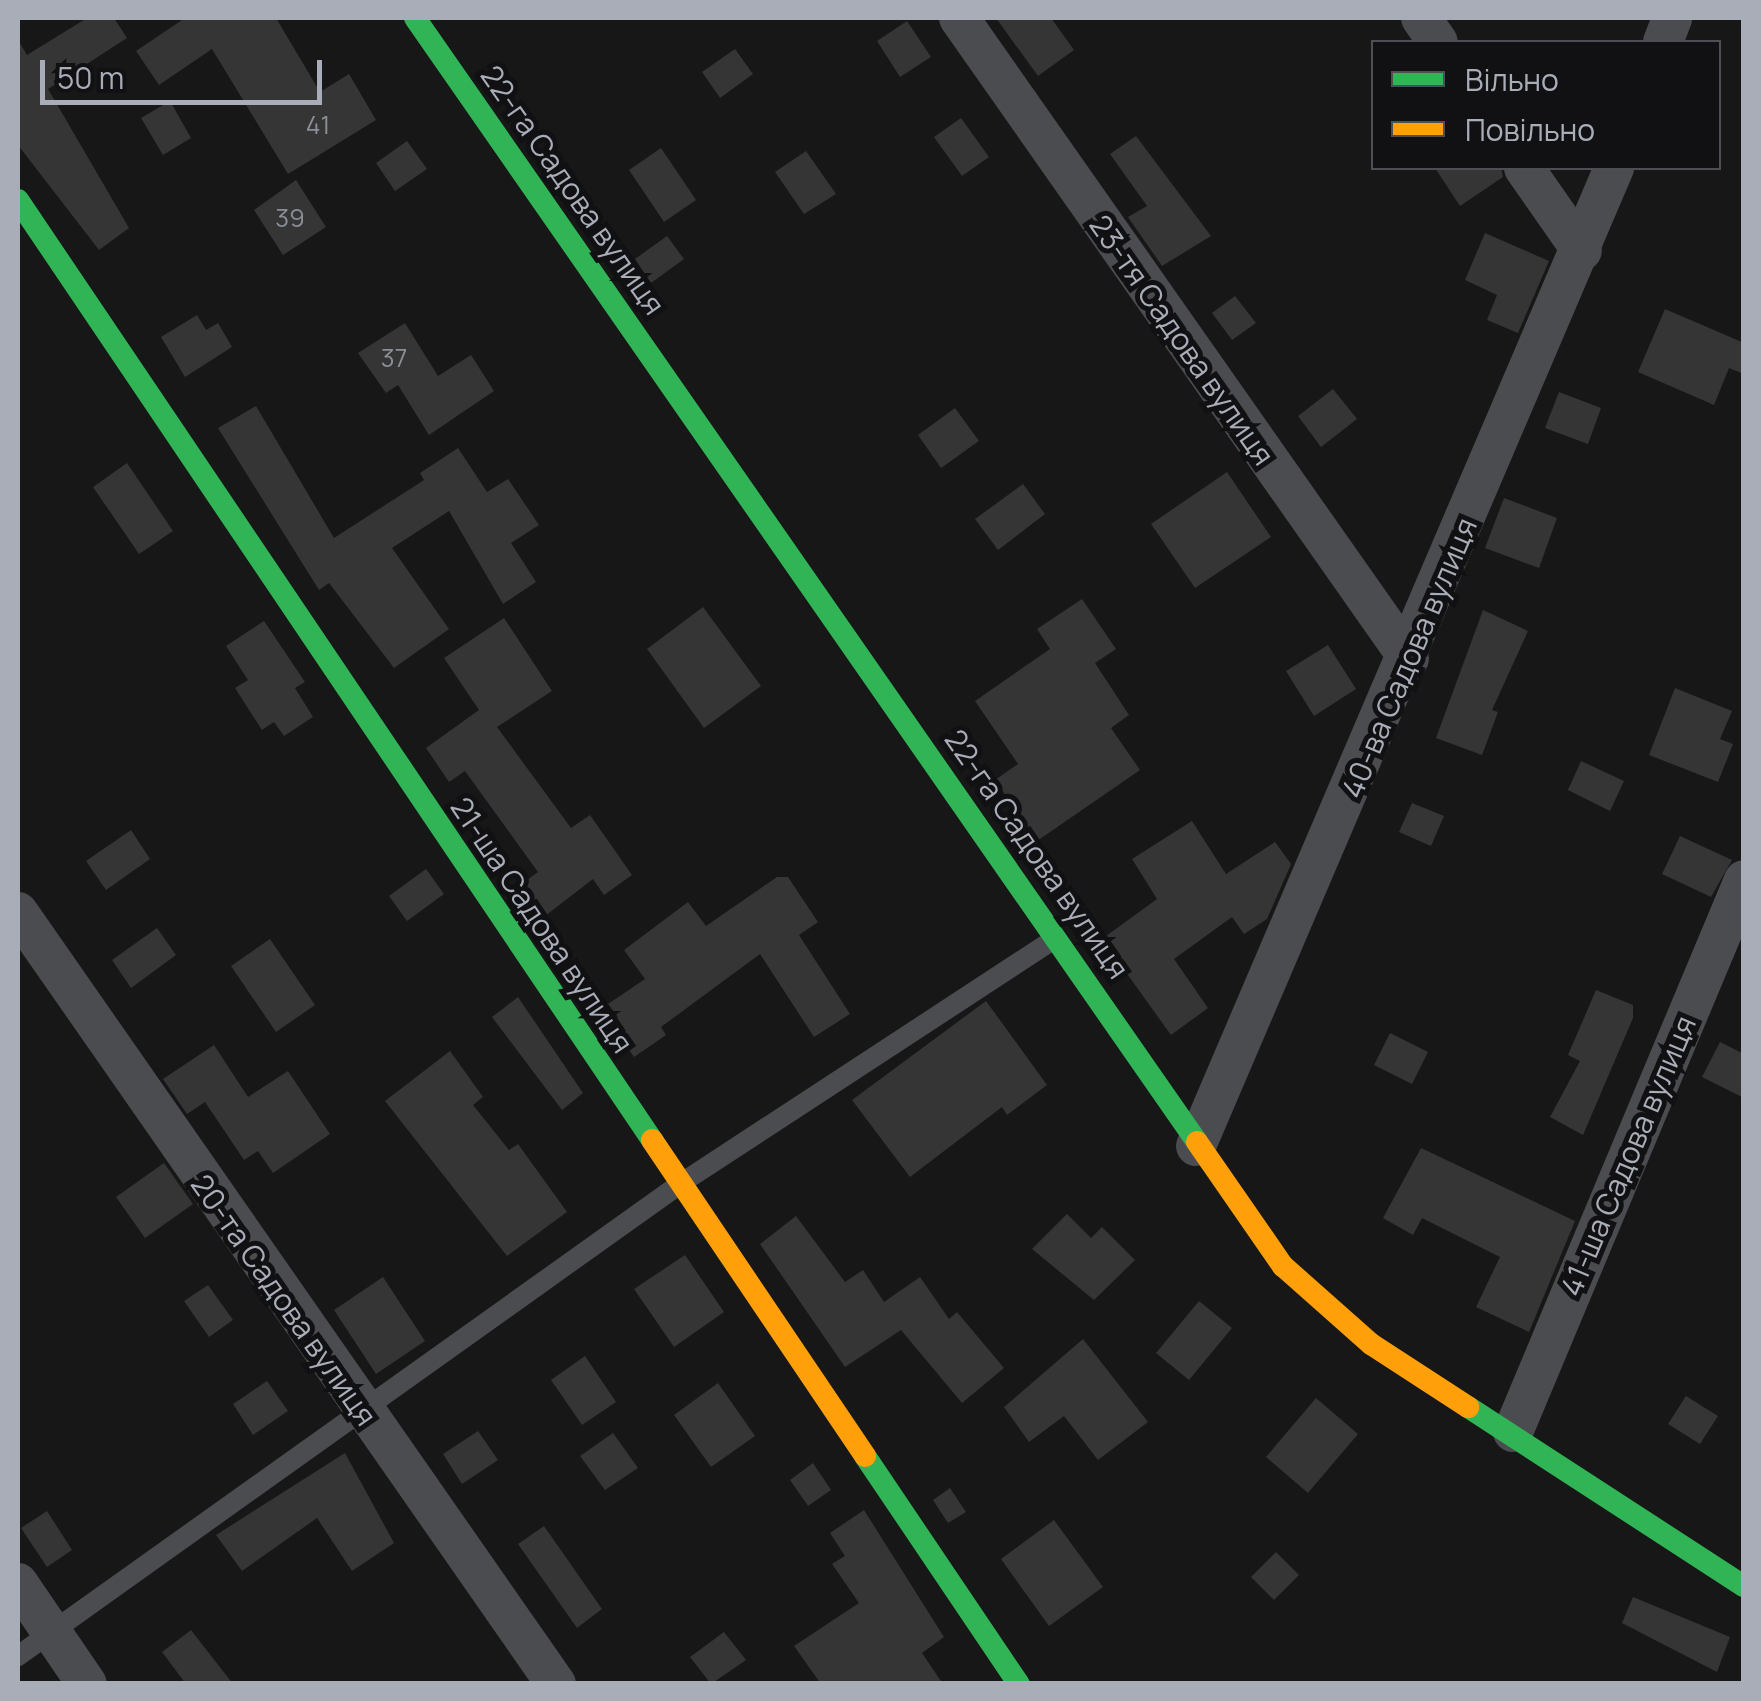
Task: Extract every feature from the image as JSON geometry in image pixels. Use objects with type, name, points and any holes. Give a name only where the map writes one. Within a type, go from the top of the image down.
[{"type":"street","name":"22-га Садова вулиця","points":[[415,18],[1059,936],[1196,1146],[1283,1266],[1371,1344],[1513,1432],[1744,1586]]},
{"type":"street","name":"23-тя Садова вулиця","points":[[958,18],[1410,660]]},
{"type":"street","points":[[1421,18],[1437,40]]},
{"type":"street","points":[[1525,170],[1582,251]]},
{"type":"street","name":"40-ва Садова вулиця","points":[[1196,1146],[1410,660],[1613,170]]},
{"type":"street","name":"21-ша Садова вулиця","points":[[18,200],[1019,1684]]},
{"type":"street","name":"41-ша Садова вулиця","points":[[1513,1432],[1744,880]]},
{"type":"street","name":"20-та Садова вулиця","points":[[18,912],[358,1408],[556,1684]]},
{"type":"street","points":[[18,1583],[87,1684]]},
{"type":"lane","points":[[18,1656],[358,1408],[680,1184],[1054,938],[1054,945]]},
{"type":"building","points":[[87,18],[114,18],[127,38],[48,89],[129,228],[99,250],[18,145],[18,40],[27,55]]},
{"type":"building","points":[[185,18],[276,18],[320,92],[349,74],[376,120],[288,174],[212,49],[159,85],[136,51]]},
{"type":"building","points":[[996,18],[1051,18],[1074,50],[1038,76]]},
{"type":"building","points":[[907,21],[931,57],[900,77],[877,41]]},
{"type":"building","points":[[735,49],[753,74],[720,98],[702,72]]},
{"type":"building","points":[[170,101],[191,138],[163,155],[141,118]]},
{"type":"building","points":[[961,118],[989,157],[962,176],[934,137]]},
{"type":"building","points":[[1136,136],[1211,236],[1162,266],[1128,217],[1147,206],[1110,154]]},
{"type":"building","points":[[407,141],[427,169],[395,191],[376,163]]},
{"type":"building","points":[[661,148],[696,200],[664,222],[629,170]]},
{"type":"building","points":[[806,151],[836,194],[804,214],[775,172]]},
{"type":"building","points":[[1436,170],[1501,170],[1503,177],[1460,206]]},
{"type":"building","points":[[296,180],[326,227],[283,255],[254,210]]},
{"type":"building","points":[[1485,233],[1549,261],[1518,333],[1487,320],[1497,295],[1465,280]]},
{"type":"building","points":[[667,236],[684,259],[651,283],[635,259]]},
{"type":"building","points":[[1235,296],[1256,323],[1232,340],[1212,313]]},
{"type":"building","points":[[1665,309],[1744,343],[1744,374],[1729,368],[1714,405],[1638,372]]},
{"type":"building","points":[[197,315],[206,330],[218,323],[232,347],[185,377],[161,337]]},
{"type":"building","points":[[405,323],[438,376],[471,355],[494,391],[429,435],[398,385],[386,393],[358,353]]},
{"type":"building","points":[[1333,389],[1357,419],[1321,447],[1298,416]]},
{"type":"building","points":[[1559,392],[1601,408],[1588,444],[1545,428]]},
{"type":"building","points":[[256,406],[334,538],[424,480],[420,473],[458,448],[487,492],[508,479],[539,525],[511,543],[536,582],[503,604],[449,511],[392,548],[449,629],[394,668],[329,583],[319,590],[218,428]]},
{"type":"building","points":[[955,408],[979,441],[941,468],[918,435]]},
{"type":"building","points":[[127,463],[173,531],[139,554],[93,487]]},
{"type":"building","points":[[1227,472],[1271,537],[1195,588],[1151,524]]},
{"type":"building","points":[[1023,484],[1045,514],[998,550],[975,519]]},
{"type":"building","points":[[1504,498],[1557,518],[1539,568],[1485,548]]},
{"type":"building","points":[[1082,599],[1116,649],[1095,663],[1129,715],[1111,728],[1140,770],[1037,841],[995,780],[1018,764],[975,701],[1050,649],[1037,629]]},
{"type":"building","points":[[703,607],[761,686],[704,728],[647,649]]},
{"type":"building","points":[[1483,610],[1528,631],[1492,710],[1498,712],[1482,755],[1436,738]]},
{"type":"building","points":[[504,618],[552,691],[497,727],[571,828],[590,815],[632,875],[604,895],[593,879],[541,919],[519,886],[538,872],[465,771],[449,782],[426,748],[479,710],[444,658]]},
{"type":"building","points":[[264,621],[305,682],[295,688],[313,717],[284,736],[274,722],[262,730],[235,688],[248,680],[226,646]]},
{"type":"building","points":[[1328,645],[1356,689],[1314,716],[1286,671]]},
{"type":"building","points":[[1675,688],[1732,711],[1720,739],[1733,744],[1718,782],[1649,755]]},
{"type":"building","points":[[1581,761],[1624,781],[1610,811],[1568,790]]},
{"type":"building","points":[[1412,803],[1444,816],[1431,846],[1399,832]]},
{"type":"building","points":[[1192,821],[1226,874],[1275,842],[1291,864],[1267,919],[1244,934],[1232,917],[1174,959],[1208,1008],[1171,1035],[1102,939],[1157,899],[1132,859]]},
{"type":"building","points":[[131,830],[150,859],[106,890],[86,861]]},
{"type":"building","points":[[1680,836],[1732,860],[1711,897],[1662,874]]},
{"type":"building","points":[[426,869],[444,894],[407,921],[389,896]]},
{"type":"building","points":[[777,877],[788,877],[818,922],[799,935],[850,1014],[814,1037],[760,954],[661,1027],[666,1035],[634,1057],[610,1022],[618,1017],[608,1004],[645,979],[624,950],[688,902],[706,926]]},
{"type":"building","points":[[157,928],[176,955],[131,988],[112,960]]},
{"type":"building","points":[[270,939],[315,1005],[276,1032],[231,966]]},
{"type":"building","points":[[1596,990],[1633,1005],[1633,1018],[1583,1135],[1550,1117],[1580,1061],[1568,1055]]},
{"type":"building","points":[[518,997],[583,1093],[562,1110],[492,1017]]},
{"type":"building","points":[[986,1001],[1047,1085],[1007,1115],[1002,1107],[910,1177],[852,1100]]},
{"type":"building","points":[[1390,1033],[1428,1052],[1412,1084],[1374,1065]]},
{"type":"building","points":[[1720,1042],[1744,1054],[1744,1098],[1702,1077]]},
{"type":"building","points":[[214,1045],[248,1097],[288,1071],[330,1134],[273,1173],[258,1151],[244,1160],[205,1102],[187,1114],[163,1079]]},
{"type":"building","points":[[450,1051],[483,1097],[473,1105],[509,1150],[518,1144],[567,1212],[507,1256],[385,1101]]},
{"type":"building","points":[[1421,1148],[1575,1221],[1529,1332],[1476,1307],[1500,1257],[1422,1218],[1413,1235],[1383,1218]]},
{"type":"building","points":[[164,1163],[193,1204],[145,1238],[116,1197]]},
{"type":"building","points":[[1067,1214],[1091,1238],[1102,1227],[1135,1260],[1094,1300],[1032,1249]]},
{"type":"building","points":[[796,1216],[845,1282],[863,1270],[884,1302],[920,1277],[949,1319],[957,1312],[1004,1368],[962,1403],[901,1330],[845,1367],[760,1244]]},
{"type":"building","points":[[685,1255],[724,1312],[674,1347],[634,1289]]},
{"type":"building","points":[[383,1277],[425,1341],[376,1374],[334,1310]]},
{"type":"building","points":[[208,1285],[233,1320],[209,1337],[184,1301]]},
{"type":"building","points":[[1199,1301],[1232,1328],[1189,1380],[1156,1353]]},
{"type":"building","points":[[1083,1339],[1148,1422],[1098,1460],[1064,1416],[1029,1442],[1004,1407]]},
{"type":"building","points":[[585,1356],[616,1402],[582,1425],[551,1380]]},
{"type":"building","points":[[267,1381],[288,1411],[253,1435],[233,1404]]},
{"type":"building","points":[[718,1383],[755,1436],[711,1467],[674,1415]]},
{"type":"building","points":[[1686,1396],[1718,1416],[1700,1444],[1668,1424]]},
{"type":"building","points":[[1316,1398],[1358,1434],[1308,1493],[1266,1457]]},
{"type":"building","points":[[478,1431],[498,1460],[462,1484],[443,1454]]},
{"type":"building","points":[[613,1433],[638,1468],[605,1490],[580,1456]]},
{"type":"building","points":[[345,1453],[394,1543],[352,1571],[317,1518],[242,1571],[216,1535]]},
{"type":"building","points":[[813,1463],[831,1490],[808,1506],[790,1480]]},
{"type":"building","points":[[950,1488],[966,1512],[948,1523],[933,1500]]},
{"type":"building","points":[[864,1510],[944,1637],[922,1653],[943,1684],[821,1684],[794,1646],[859,1603],[832,1564],[845,1556],[830,1533]]},
{"type":"building","points":[[47,1511],[72,1550],[47,1567],[21,1528]]},
{"type":"building","points":[[1054,1520],[1103,1587],[1049,1626],[1001,1559]]},
{"type":"building","points":[[544,1526],[602,1609],[577,1628],[518,1544]]},
{"type":"building","points":[[1276,1552],[1299,1575],[1274,1600],[1251,1577]]},
{"type":"building","points":[[1633,1597],[1730,1637],[1717,1672],[1622,1623]]},
{"type":"building","points":[[191,1630],[233,1684],[186,1684],[162,1652]]},
{"type":"building","points":[[724,1632],[746,1660],[711,1684],[690,1657]]},
{"type":"traffic: fast","points":[[415,18],[1197,1142]]},
{"type":"traffic: fast","points":[[18,200],[652,1140]]},
{"type":"traffic: fast","points":[[1468,1407],[1744,1586]]},
{"type":"traffic: fast","points":[[865,1456],[1019,1684]]},
{"type":"traffic: slow","points":[[652,1140],[865,1456]]},
{"type":"traffic: slow","points":[[1197,1142],[1283,1266],[1371,1344],[1468,1407]]}]
